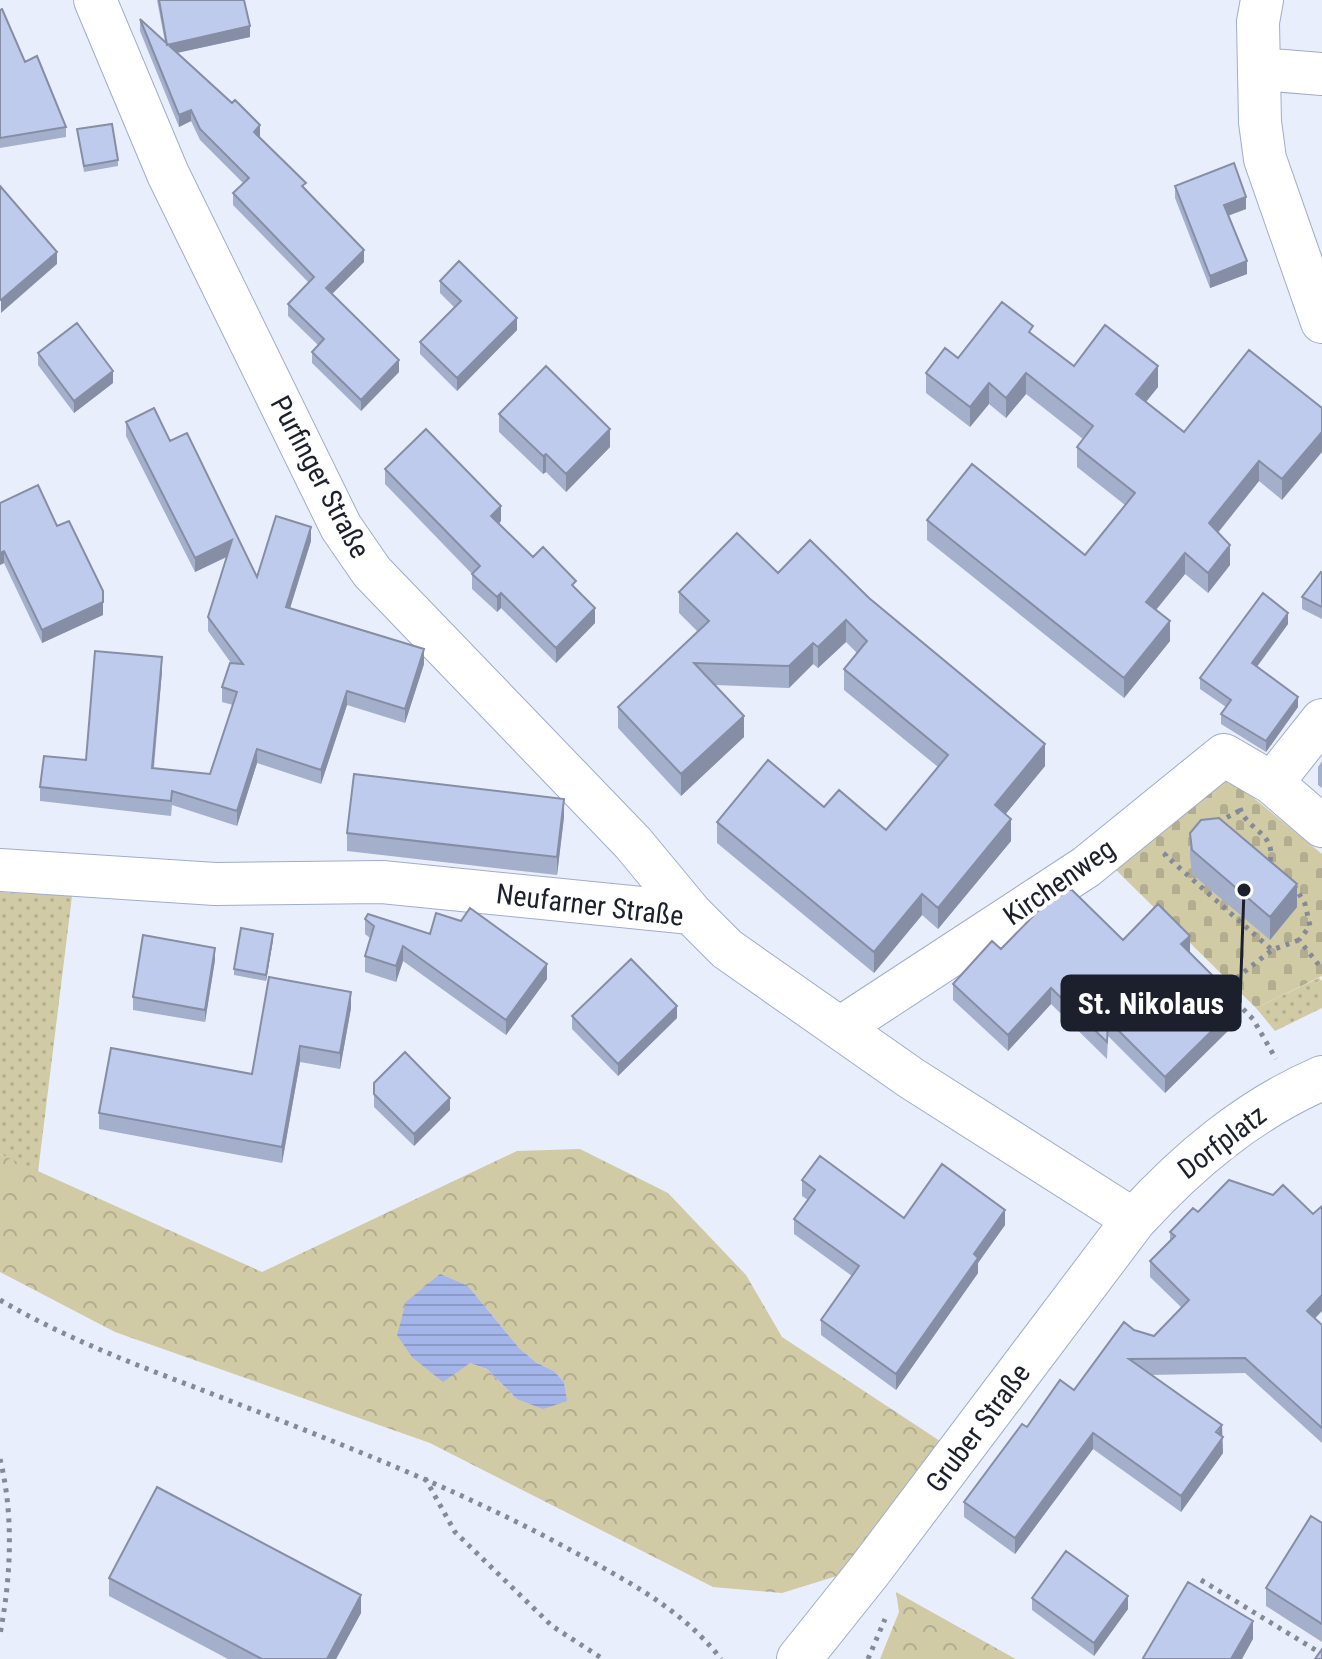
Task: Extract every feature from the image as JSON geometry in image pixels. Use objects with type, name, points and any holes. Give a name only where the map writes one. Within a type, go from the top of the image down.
[{"type":"street","name":"Purfinger Straße","points":[[95,0],[168,174],[341,527],[372,572],[633,843],[691,913]]},
{"type":"street","points":[[1262,0],[1258,22],[1260,122],[1265,159],[1322,322]]},
{"type":"street","points":[[1260,69],[1322,74]]},
{"type":"street","points":[[1322,720],[1257,790],[1322,826]]},
{"type":"street","name":"Kirchenweg","points":[[840,1028],[1086,867],[1224,755],[1257,790]]},
{"type":"street","name":"Neufarner Straße","points":[[0,870],[215,884],[382,882],[691,913],[727,949],[911,1078],[1134,1220]]},
{"type":"street","name":"Dorfplatz","points":[[1134,1220],[1173,1177],[1205,1150],[1238,1125],[1308,1084]]},
{"type":"street","name":"Gruber Straße","points":[[812,1651],[1134,1220]]},
{"type":"path","points":[[1207,819],[1216,823],[1257,790],[1265,837],[1272,849],[1270,861],[1280,871]]},
{"type":"path","points":[[1173,845],[1165,855],[1272,950]]},
{"type":"path","points":[[1289,880],[1299,890],[1310,926],[1299,940],[1272,950],[1224,989],[1308,1084]]},
{"type":"path","points":[[1299,940],[1322,969]]},
{"type":"path","points":[[0,1300],[37,1322],[118,1358],[424,1478],[524,1524],[625,1579],[678,1617],[708,1642],[721,1659]]},
{"type":"path","points":[[0,1459],[6,1483],[9,1551],[0,1634]]},
{"type":"path","points":[[424,1478],[455,1532],[552,1626],[603,1659]]},
{"type":"path","points":[[1201,1580],[1322,1654]]},
{"type":"green space","points":[[1222,772],[1322,854],[1322,976],[1256,1008],[1114,868]]},
{"type":"green space","points":[[0,892],[72,896],[38,1172],[0,1154]]},
{"type":"green space","points":[[1319,978],[1322,981],[1322,1008],[1275,1031],[1256,1008]]},
{"type":"green space","points":[[580,1149],[668,1193],[746,1275],[782,1337],[940,1441],[840,1575],[782,1593],[713,1587],[430,1443],[115,1332],[0,1272],[0,1154],[262,1272],[517,1151]],"holes":[[[468,1286],[520,1349],[537,1363],[554,1371],[564,1382],[566,1400],[517,1399],[487,1369],[470,1363]]]},
{"type":"green space","points":[[896,1592],[1016,1659],[880,1659],[899,1612]]},
{"type":"water","points":[[440,1274],[468,1286],[520,1349],[537,1363],[554,1371],[564,1382],[567,1401],[543,1409],[517,1399],[487,1369],[470,1363],[443,1382],[412,1357],[397,1335],[406,1302]]},
{"type":"building","points":[[159,0],[244,0],[250,26],[167,45]]},
{"type":"building","points":[[2,9],[25,62],[37,56],[66,127],[0,138]]},
{"type":"building","points":[[140,19],[260,125],[254,132],[306,183],[302,186],[364,250],[326,288],[399,360],[361,400],[312,352],[324,339],[288,304],[314,277],[233,193],[249,178],[200,129],[191,110],[179,115]]},
{"type":"building","points":[[112,124],[118,160],[84,166],[77,129]]},
{"type":"building","points":[[1234,163],[1246,197],[1224,205],[1247,261],[1210,276],[1175,186]]},
{"type":"building","points":[[0,186],[57,252],[1,300],[0,300]]},
{"type":"building","points":[[459,261],[517,318],[457,378],[420,342],[461,301],[440,281]]},
{"type":"building","points":[[1002,302],[1033,326],[1029,332],[1074,366],[1105,325],[1158,366],[1136,394],[1184,432],[1249,350],[1322,408],[1322,432],[1282,479],[1259,461],[1209,523],[1230,545],[1208,573],[1185,553],[1146,602],[1170,621],[1124,678],[927,520],[972,464],[1085,555],[1135,493],[1077,447],[1093,426],[1026,373],[1006,398],[989,383],[970,407],[926,373],[945,348],[958,358]]},
{"type":"building","points":[[77,323],[113,371],[74,401],[38,353]]},
{"type":"building","points":[[546,366],[610,429],[566,474],[499,414]]},
{"type":"building","points":[[154,408],[170,441],[187,433],[257,577],[276,516],[311,527],[286,607],[424,649],[405,709],[347,691],[321,770],[257,749],[237,811],[172,791],[171,801],[40,787],[44,756],[86,760],[95,651],[162,657],[152,768],[210,774],[237,692],[222,687],[230,663],[243,664],[208,617],[232,540],[195,558],[126,422]]},
{"type":"building","points":[[426,429],[501,506],[491,516],[533,557],[543,547],[576,581],[572,585],[595,608],[556,648],[501,593],[497,597],[472,574],[480,566],[385,469]]},
{"type":"building","points":[[38,485],[57,526],[69,521],[103,591],[103,602],[42,630],[4,551],[0,553],[0,503]]},
{"type":"building","points":[[737,533],[778,573],[810,540],[869,598],[1045,744],[995,805],[1011,819],[938,908],[922,894],[874,952],[717,822],[768,760],[824,807],[839,790],[886,830],[948,755],[844,669],[867,641],[846,620],[818,647],[813,643],[789,666],[694,663],[744,716],[681,774],[618,707],[709,621],[679,592]]},
{"type":"building","points":[[1322,573],[1322,607],[1302,597]]},
{"type":"building","points":[[1263,593],[1288,613],[1252,663],[1298,697],[1266,741],[1221,714],[1231,700],[1200,678]]},
{"type":"building","points":[[354,774],[564,799],[557,857],[347,833]]},
{"type":"building","points":[[1219,818],[1297,884],[1270,917],[1192,850],[1190,833],[1201,820]]},
{"type":"building","points":[[1071,889],[1123,940],[1158,904],[1190,936],[1181,944],[1240,1003],[1165,1077],[1108,1020],[1107,1042],[1051,988],[1008,1035],[953,984],[992,941],[1001,949],[1039,910]]},
{"type":"building","points":[[470,908],[547,964],[506,1020],[403,946],[396,966],[365,956],[374,926],[365,919],[368,914],[430,934],[436,913],[461,921]]},
{"type":"building","points":[[241,928],[273,934],[266,975],[234,969]]},
{"type":"building","points":[[143,935],[215,948],[205,1010],[133,997]]},
{"type":"building","points":[[631,959],[677,1006],[618,1064],[572,1016]]},
{"type":"building","points":[[269,977],[351,992],[340,1053],[300,1046],[282,1147],[99,1113],[111,1048],[252,1074]]},
{"type":"building","points":[[405,1052],[450,1098],[414,1134],[374,1094],[374,1083]]},
{"type":"building","points":[[820,1156],[904,1218],[942,1164],[1005,1210],[974,1254],[978,1258],[896,1374],[821,1320],[859,1266],[794,1219],[815,1190],[802,1180]]},
{"type":"building","points":[[1229,1180],[1273,1195],[1283,1185],[1313,1214],[1322,1206],[1322,1295],[1307,1311],[1322,1325],[1322,1428],[1245,1358],[1129,1359],[1222,1425],[1216,1432],[1223,1437],[1181,1496],[1093,1433],[1015,1538],[964,1502],[1022,1424],[1027,1427],[1060,1380],[1074,1390],[1124,1322],[1134,1330],[1154,1336],[1189,1300],[1150,1261],[1175,1236],[1170,1232],[1193,1208],[1198,1212]]},
{"type":"building","points":[[157,1487],[361,1595],[327,1659],[262,1659],[109,1578]]},
{"type":"building","points":[[1311,1516],[1322,1523],[1322,1624],[1266,1588]]},
{"type":"building","points":[[1066,1551],[1128,1596],[1094,1643],[1032,1598]]},
{"type":"building","points":[[1188,1582],[1253,1621],[1231,1659],[1143,1658]]},
{"type":"place","name":"St. Nikolaus","points":[[1244,890]]}]
